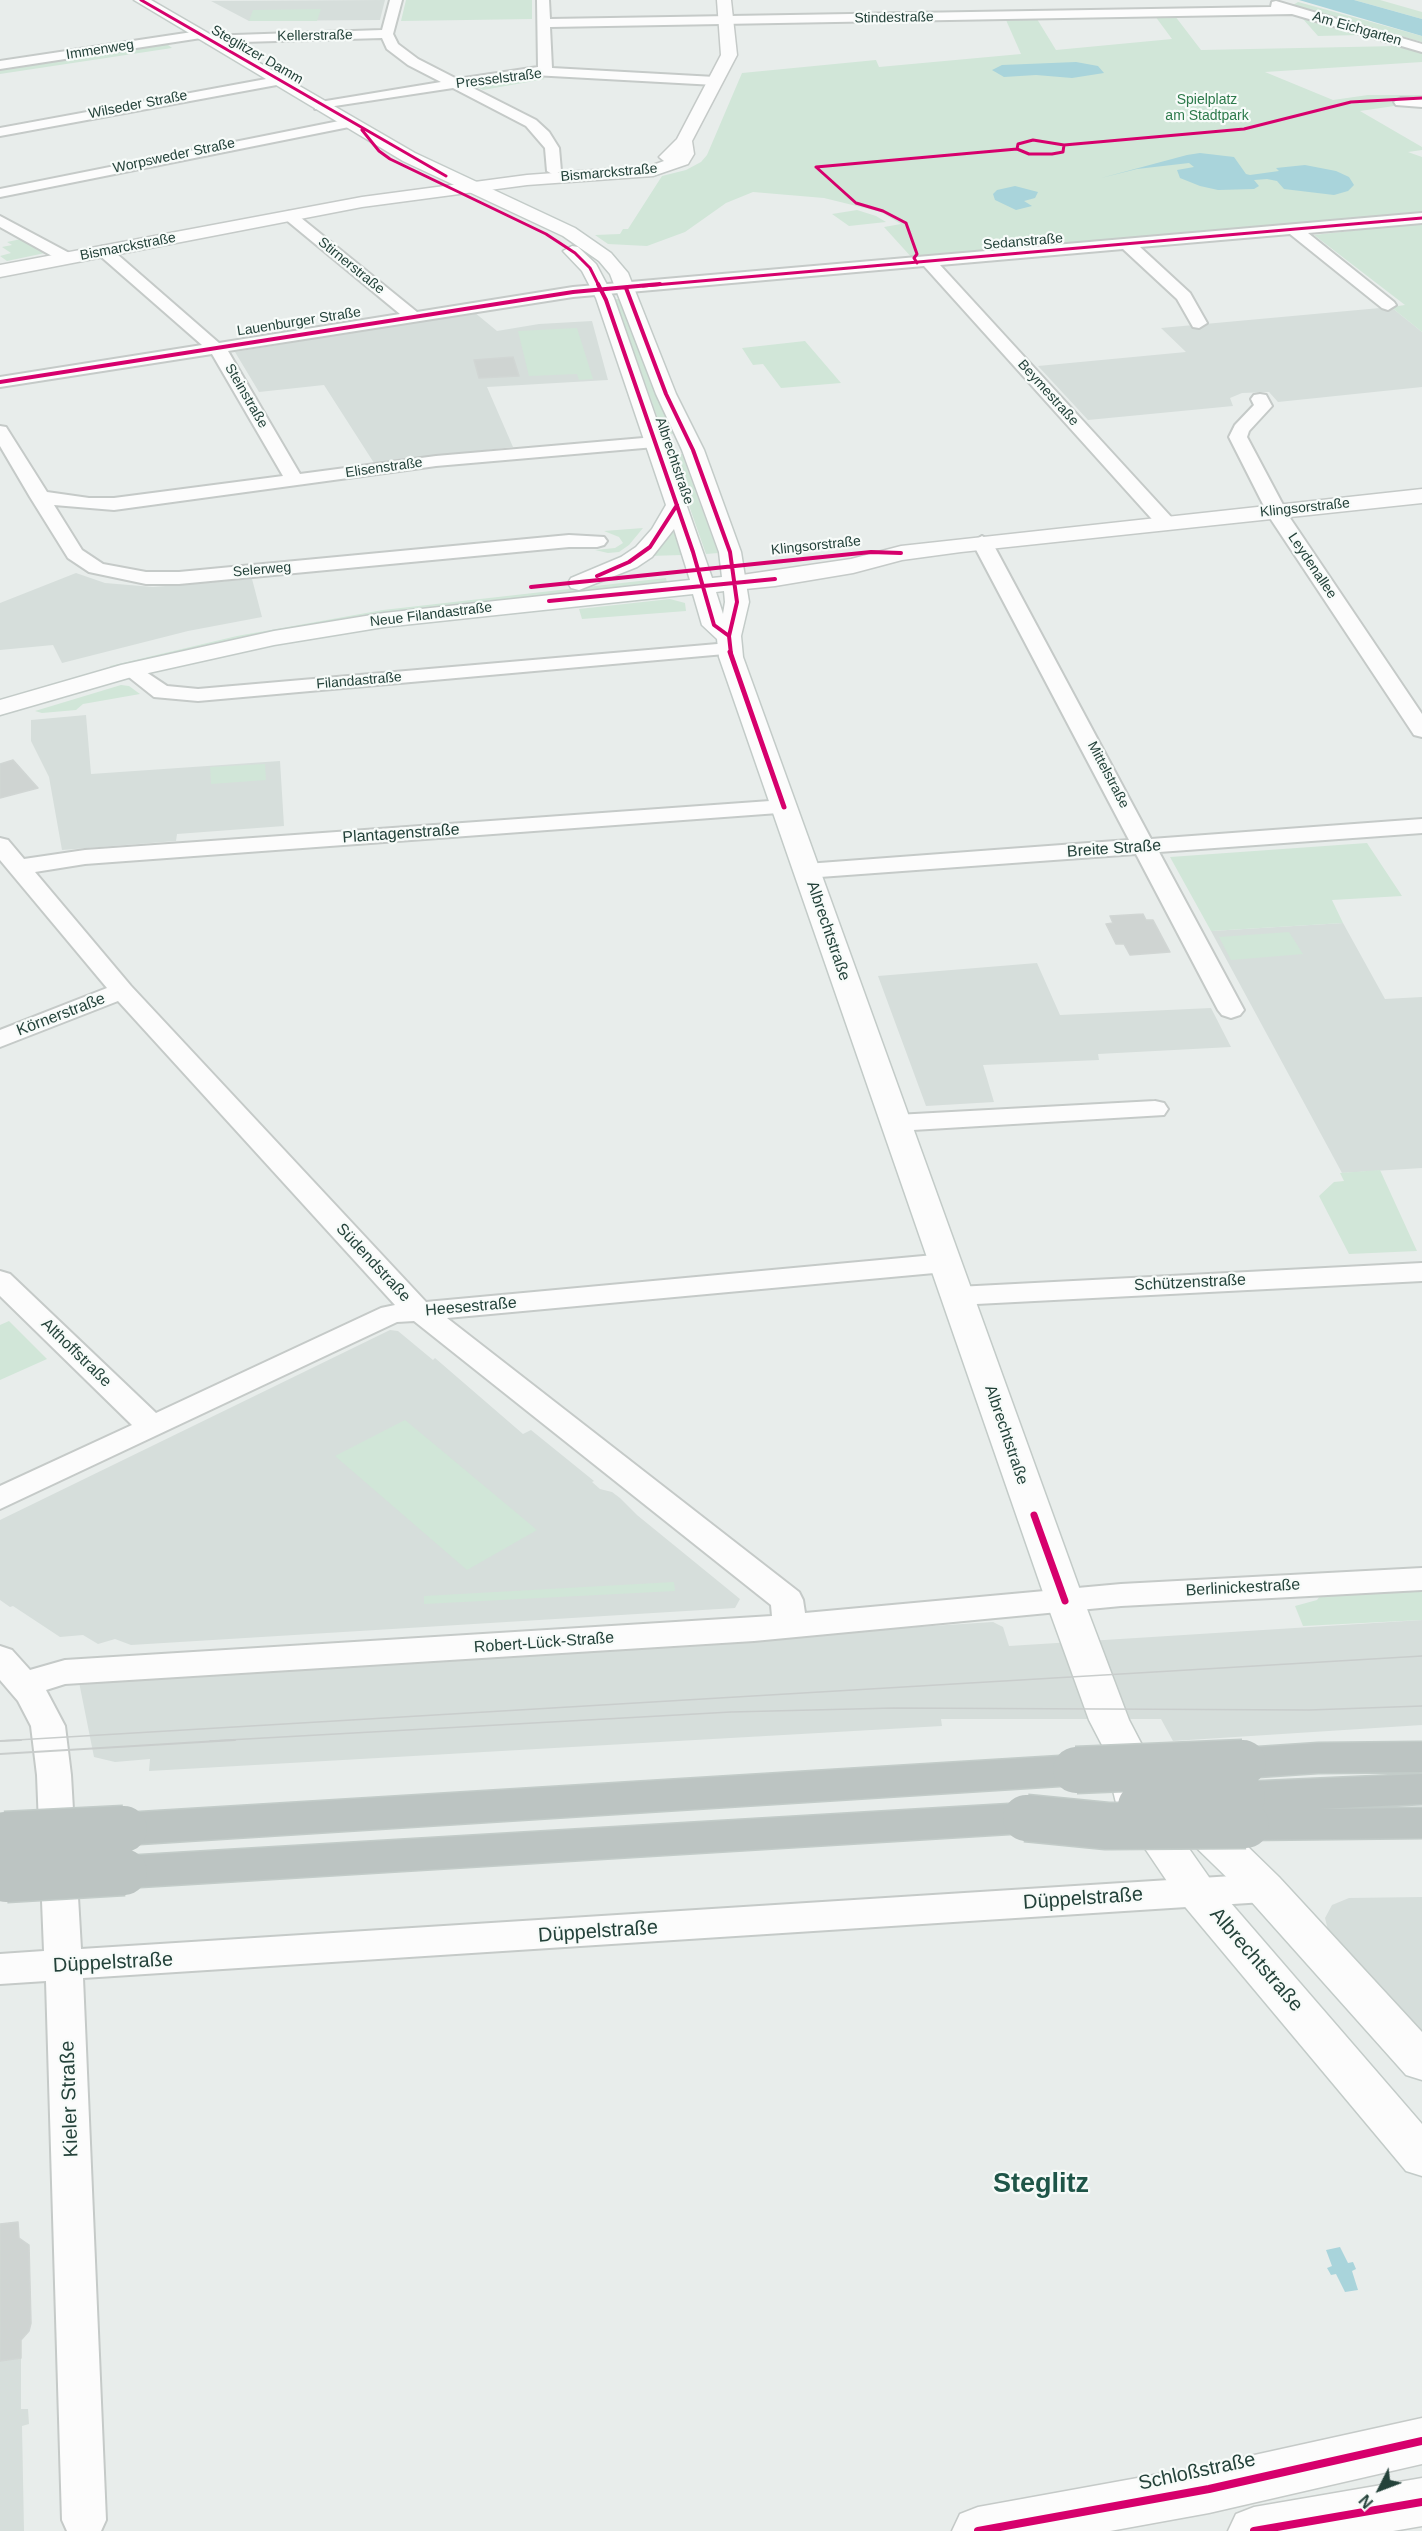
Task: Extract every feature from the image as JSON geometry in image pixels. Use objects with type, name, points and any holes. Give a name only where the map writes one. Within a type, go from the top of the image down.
[{"type":"highway","points":[[1318,1758],[1422,1744]]},
{"type":"highway","points":[[3,1836],[1053,1771],[1318,1758],[1422,1757]]},
{"type":"highway","points":[[3,1879],[1026,1818],[1242,1797],[1422,1789]]},
{"type":"highway","points":[[1026,1818],[1107,1826],[1422,1823]]},
{"type":"main road","name":"Steglitzer Damm","points":[[141,0],[356,127],[385,155],[455,186],[556,240],[590,268],[601,290]]},
{"type":"main road","points":[[684,141],[729,55],[724,0]]},
{"type":"main road","name":"Bismarckstraße","points":[[0,271],[455,186],[554,171],[647,165],[666,158],[684,141]]},
{"type":"main road","name":"Bismarckstraße","points":[[455,186],[636,173],[667,167],[685,158],[684,141]]},
{"type":"main road","points":[[514,207],[505,193],[510,187],[527,180]]},
{"type":"main road","name":"Steglitzer Damm","points":[[455,186],[514,207],[569,232],[610,262],[626,288]]},
{"type":"main road","name":"Albrechtstraße","points":[[626,288],[666,394],[686,435],[734,575],[737,603],[729,642]]},
{"type":"main road","name":"Albrechtstraße","points":[[601,290],[677,505],[714,626],[729,642],[806,871],[1065,1601],[1109,1720],[1122,1745],[1137,1807],[1196,1891],[1348,2067],[1422,2157]]},
{"type":"main road","points":[[654,440],[686,435]]},
{"type":"main road","name":"Klingsorstraße","points":[[734,575],[853,566],[902,553],[982,542],[1422,496]]},
{"type":"main road","points":[[579,583],[629,562],[644,552],[661,532],[677,505]]},
{"type":"main road","name":"Neue Filandastraße","points":[[130,670],[274,638],[384,620],[734,575]]},
{"type":"main road","name":"Neue Filandastraße","points":[[0,692],[146,651],[266,625],[377,606],[579,583],[700,578]]},
{"type":"main road","points":[[0,708],[130,670]]},
{"type":"main road","name":"Albrechtstraße","points":[[1122,1745],[1230,1857],[1264,1888],[1422,2062]]},
{"type":"main road","name":"Schloßstraße","points":[[978,2531],[1209,2488],[1422,2441]]},
{"type":"main road","points":[[1254,2531],[1422,2502]]},
{"type":"street","points":[[396,0],[387,34],[388,42],[400,54],[518,115],[541,131],[552,148],[554,171]]},
{"type":"street","points":[[543,0],[545,72]]},
{"type":"street","points":[[988,0],[994,16]]},
{"type":"street","name":"Stindestraße","points":[[1244,11],[1274,4],[1291,4]]},
{"type":"street","name":"Stindestraße","points":[[544,23],[1244,11],[1291,4]]},
{"type":"street","name":"Am Eichgarten","points":[[1291,4],[1422,48]]},
{"type":"street","name":"Kellerstraße","points":[[203,37],[387,34]]},
{"type":"street","name":"Immenweg","points":[[0,65],[203,37]]},
{"type":"street","name":"Presselstraße","points":[[320,106],[533,71],[715,81]]},
{"type":"street","name":"Wilseder Straße","points":[[0,132],[277,81]]},
{"type":"street","points":[[1401,102],[1422,103]]},
{"type":"street","name":"Worpsweder Straße","points":[[0,193],[356,127]]},
{"type":"street","name":"Stirnerstraße","points":[[290,216],[412,316]]},
{"type":"street","name":"Sedanstraße","points":[[601,290],[1296,231],[1422,218]]},
{"type":"street","points":[[0,221],[67,258]]},
{"type":"street","points":[[1296,231],[1388,305]]},
{"type":"street","points":[[1128,245],[1184,296],[1199,323]]},
{"type":"street","name":"Steinstraße","points":[[104,251],[216,348],[295,480]]},
{"type":"street","name":"Beymestraße","points":[[930,262],[1166,523]]},
{"type":"street","name":"Lauenburger Straße","points":[[0,382],[549,295],[601,290]]},
{"type":"street","name":"Leydenallee","points":[[1260,399],[1263,406],[1241,429],[1238,437],[1276,511],[1422,730]]},
{"type":"street","name":"Selerweg","points":[[0,431],[75,554],[96,568],[146,578],[179,578],[569,541],[597,541]]},
{"type":"street","name":"Elisenstraße","points":[[39,497],[89,504],[114,504],[462,458],[654,440]]},
{"type":"street","name":"Elisenstraße","points":[[64,538],[81,523],[114,504]]},
{"type":"street","name":"Mittelstraße","points":[[982,542],[1005,580],[1231,1010]]},
{"type":"street","name":"Filandastraße","points":[[130,670],[162,692],[198,695],[729,642]]},
{"type":"street","name":"Plantagenstraße","points":[[19,867],[85,857],[784,807]]},
{"type":"street","name":"Breite Straße","points":[[806,871],[1422,826]]},
{"type":"street","name":"Südendstraße","points":[[0,845],[122,991],[418,1312],[787,1600],[790,1625]]},
{"type":"street","name":"Körnerstraße","points":[[0,1039],[122,991]]},
{"type":"street","points":[[896,1123],[1155,1109]]},
{"type":"street","name":"Schützenstraße","points":[[951,1280],[1420,1275]]},
{"type":"street","name":"Althoffstraße","points":[[0,1280],[152,1426]]},
{"type":"street","name":"Heesestraße","points":[[0,1499],[378,1317],[418,1312],[951,1280]]},
{"type":"street","name":"Berlinickestraße","points":[[1065,1601],[1120,1595],[1422,1579]]},
{"type":"street","name":"Robert-Lück-Straße","points":[[25,1684],[65,1672],[790,1625],[1065,1601]]},
{"type":"street","name":"Kieler Straße","points":[[0,1658],[25,1684],[48,1726],[54,1775],[84,2520]]},
{"type":"street","points":[[1196,1891],[1230,1857]]},
{"type":"street","name":"Düppelstraße","points":[[0,1970],[1264,1888]]},
{"type":"shaded area","points":[[385,0],[380,20],[249,21],[211,1]]},
{"type":"shaded area","points":[[1391,307],[1422,332],[1422,387],[1278,402],[1269,392],[1242,393],[1230,398],[1233,406],[1088,420],[1038,366],[1186,352],[1161,328]]},
{"type":"shaded area","points":[[474,312],[497,331],[539,324],[592,321],[608,380],[487,387],[513,447],[374,463],[324,385],[259,392],[235,352]]},
{"type":"shaded area","points":[[76,573],[105,583],[153,587],[252,579],[262,617],[188,631],[62,663],[53,645],[0,650],[0,603]]},
{"type":"shaded area","points":[[86,715],[91,774],[280,761],[284,826],[177,834],[176,841],[62,850],[49,777],[31,741],[31,720]]},
{"type":"shaded area","points":[[1343,923],[1385,999],[1422,997],[1422,1168],[1342,1173],[1211,931]]},
{"type":"shaded area","points":[[1037,963],[1060,1015],[1211,1008],[1231,1047],[1098,1054],[1099,1060],[983,1065],[994,1102],[926,1106],[878,976]]},
{"type":"shaded area","points":[[390,1330],[398,1331],[433,1360],[435,1358],[523,1434],[531,1430],[594,1481],[592,1482],[600,1489],[612,1492],[620,1498],[637,1515],[740,1599],[735,1608],[131,1645],[115,1639],[98,1644],[83,1635],[60,1637],[0,1600],[0,1520]]},
{"type":"shaded area","points":[[1422,1620],[1422,1725],[1173,1741],[1161,1719],[941,1719],[942,1726],[149,1771],[150,1759],[115,1762],[94,1757],[79,1682],[993,1622],[1003,1627],[1009,1646]]},
{"type":"shaded area","points":[[1422,1897],[1422,2035],[1328,1930],[1325,1918],[1332,1905],[1349,1898]]},
{"type":"shaded area","points":[[21,2358],[21,2409],[28,2409],[29,2424],[22,2426],[24,2531],[0,2531],[0,2361]]},
{"type":"green space","points":[[406,0],[532,0],[532,19],[401,21]]},
{"type":"green space","points":[[1291,0],[1422,36],[1422,42],[1293,5],[1298,2]]},
{"type":"green space","points":[[1354,0],[1380,0],[1422,12],[1422,19]]},
{"type":"green space","points":[[321,9],[317,21],[249,21],[253,10]]},
{"type":"green space","name":"Spielplatz am Stadtpark","points":[[1155,16],[1175,16],[1201,50],[1398,46],[1422,53],[1422,62],[1265,72],[1333,100],[1368,95],[1422,95],[1422,101],[1397,101],[1395,102],[1398,104],[1394,106],[1360,111],[1422,147],[1422,150],[1408,152],[1422,157],[1422,215],[913,259],[884,227],[901,224],[881,212],[824,198],[753,192],[726,203],[685,232],[647,246],[608,244],[595,235],[620,234],[623,229],[628,229],[662,176],[686,170],[701,162],[707,155],[742,73],[876,60],[879,67],[1021,54],[1006,20],[1037,19],[1056,50],[1172,39]]},
{"type":"green space","points":[[1304,19],[1360,35],[1318,36]]},
{"type":"green space","points":[[167,44],[172,48],[0,74],[0,69]]},
{"type":"green space","points":[[532,73],[540,75],[510,81],[540,77],[545,79],[483,90],[470,83]]},
{"type":"green space","points":[[857,210],[886,222],[849,226],[832,214]]},
{"type":"green space","points":[[1422,223],[1422,332],[1391,307],[1405,305],[1314,235]]},
{"type":"green space","points":[[21,239],[45,253],[7,261],[0,256],[11,253],[2,247],[12,245],[7,242]]},
{"type":"green space","points":[[615,299],[621,299],[649,379],[673,434],[663,433]]},
{"type":"green space","points":[[577,328],[593,379],[579,380],[577,374],[529,376],[518,331]]},
{"type":"green space","points":[[805,341],[841,383],[781,388],[763,364],[753,365],[742,348]]},
{"type":"green space","points":[[671,454],[682,454],[718,553],[706,554]]},
{"type":"green space","points":[[643,528],[629,545],[619,552],[608,553],[595,550],[615,548],[623,543],[619,537],[604,531]]},
{"type":"green space","points":[[670,533],[674,533],[682,555],[649,556]]},
{"type":"green space","points":[[666,578],[667,582],[604,589],[114,670],[110,666],[237,636],[383,610]]},
{"type":"green space","points":[[670,599],[685,603],[686,611],[582,619],[579,609]]},
{"type":"green space","points":[[121,685],[129,686],[140,694],[83,704],[76,710],[42,713],[35,711]]},
{"type":"green space","points":[[265,764],[266,780],[211,784],[210,767]]},
{"type":"green space","points":[[1367,843],[1402,896],[1332,900],[1343,923],[1211,931],[1170,857]]},
{"type":"green space","points":[[1289,932],[1303,954],[1231,960],[1219,937]]},
{"type":"green space","points":[[1380,1170],[1417,1251],[1349,1254],[1319,1196],[1334,1182],[1344,1181],[1340,1173]]},
{"type":"green space","points":[[9,1321],[47,1359],[0,1380],[0,1325]]},
{"type":"green space","points":[[405,1420],[537,1530],[467,1570],[335,1456]]},
{"type":"green space","points":[[674,1582],[675,1591],[424,1604],[424,1596]]},
{"type":"green space","points":[[1422,1591],[1422,1620],[1303,1626],[1295,1606],[1317,1600],[1320,1596]]},
{"type":"water","points":[[1299,0],[1354,0],[1422,19],[1422,36]]},
{"type":"water","points":[[1076,62],[1098,66],[1104,73],[1072,78],[1036,75],[1004,77],[992,70],[1002,65]]},
{"type":"water","points":[[1200,153],[1234,157],[1246,174],[1250,175],[1279,171],[1276,168],[1305,165],[1336,171],[1349,177],[1354,185],[1348,191],[1334,195],[1284,189],[1277,181],[1267,179],[1254,180],[1259,186],[1254,189],[1218,190],[1180,178],[1177,170],[1194,167],[1189,163],[1137,169],[1101,178]]},
{"type":"water","points":[[1015,186],[1038,192],[1035,198],[1024,201],[1032,206],[1016,210],[995,200],[993,194],[997,190]]},
{"type":"water","points":[[1340,2247],[1348,2263],[1353,2262],[1356,2269],[1352,2271],[1358,2290],[1345,2292],[1336,2274],[1331,2275],[1327,2268],[1332,2266],[1326,2250]]},
{"type":"building","points":[[513,357],[519,376],[479,378],[474,360]]},
{"type":"building","points":[[13,760],[38,788],[0,798],[0,764]]},
{"type":"building","points":[[1143,914],[1146,920],[1153,920],[1170,952],[1130,955],[1124,944],[1116,944],[1106,924],[1113,923],[1110,916]]},
{"type":"building","points":[[18,2222],[19,2238],[29,2245],[31,2323],[29,2331],[21,2340],[21,2358],[0,2361],[0,2224]]},
{"type":"tram line","points":[[21,1740],[0,1741],[1422,1656]]},
{"type":"tram line","points":[[210,1741],[731,1712],[893,1708],[1309,1710],[1422,1706]]},
{"type":"tram line","points":[[0,1754],[235,1740]]},
{"type":"cycle path","points":[[141,0],[397,150],[446,176]]},
{"type":"cycle path","points":[[1017,149],[1018,144],[1033,140],[1064,145],[1244,129],[1351,102],[1422,98]]},
{"type":"cycle path","points":[[362,130],[379,151],[390,159],[546,234],[575,253],[590,268],[606,300],[634,380],[693,552],[714,625],[729,636]]},
{"type":"cycle path","points":[[816,167],[1017,149],[1029,154],[1052,154],[1063,152],[1064,145]]},
{"type":"cycle path","points":[[816,167],[856,203],[883,211],[906,223],[917,254],[914,258],[917,263]]},
{"type":"cycle path","points":[[0,382],[573,292],[1422,218]]},
{"type":"cycle path","points":[[626,288],[666,394],[693,450],[730,552],[737,602],[729,636],[729,649],[784,807]]},
{"type":"cycle path","points":[[597,576],[629,562],[650,547],[677,505]]},
{"type":"cycle path","points":[[531,587],[871,552],[901,553]]},
{"type":"cycle path","points":[[549,601],[775,579]]},
{"type":"cycle path","points":[[1034,1515],[1065,1601]]},
{"type":"cycle path","points":[[978,2531],[1209,2489],[1422,2441]]},
{"type":"cycle path","points":[[1254,2531],[1422,2502]]},
{"type":"district","name":"Steglitz","points":[[1041,2185]]}]
